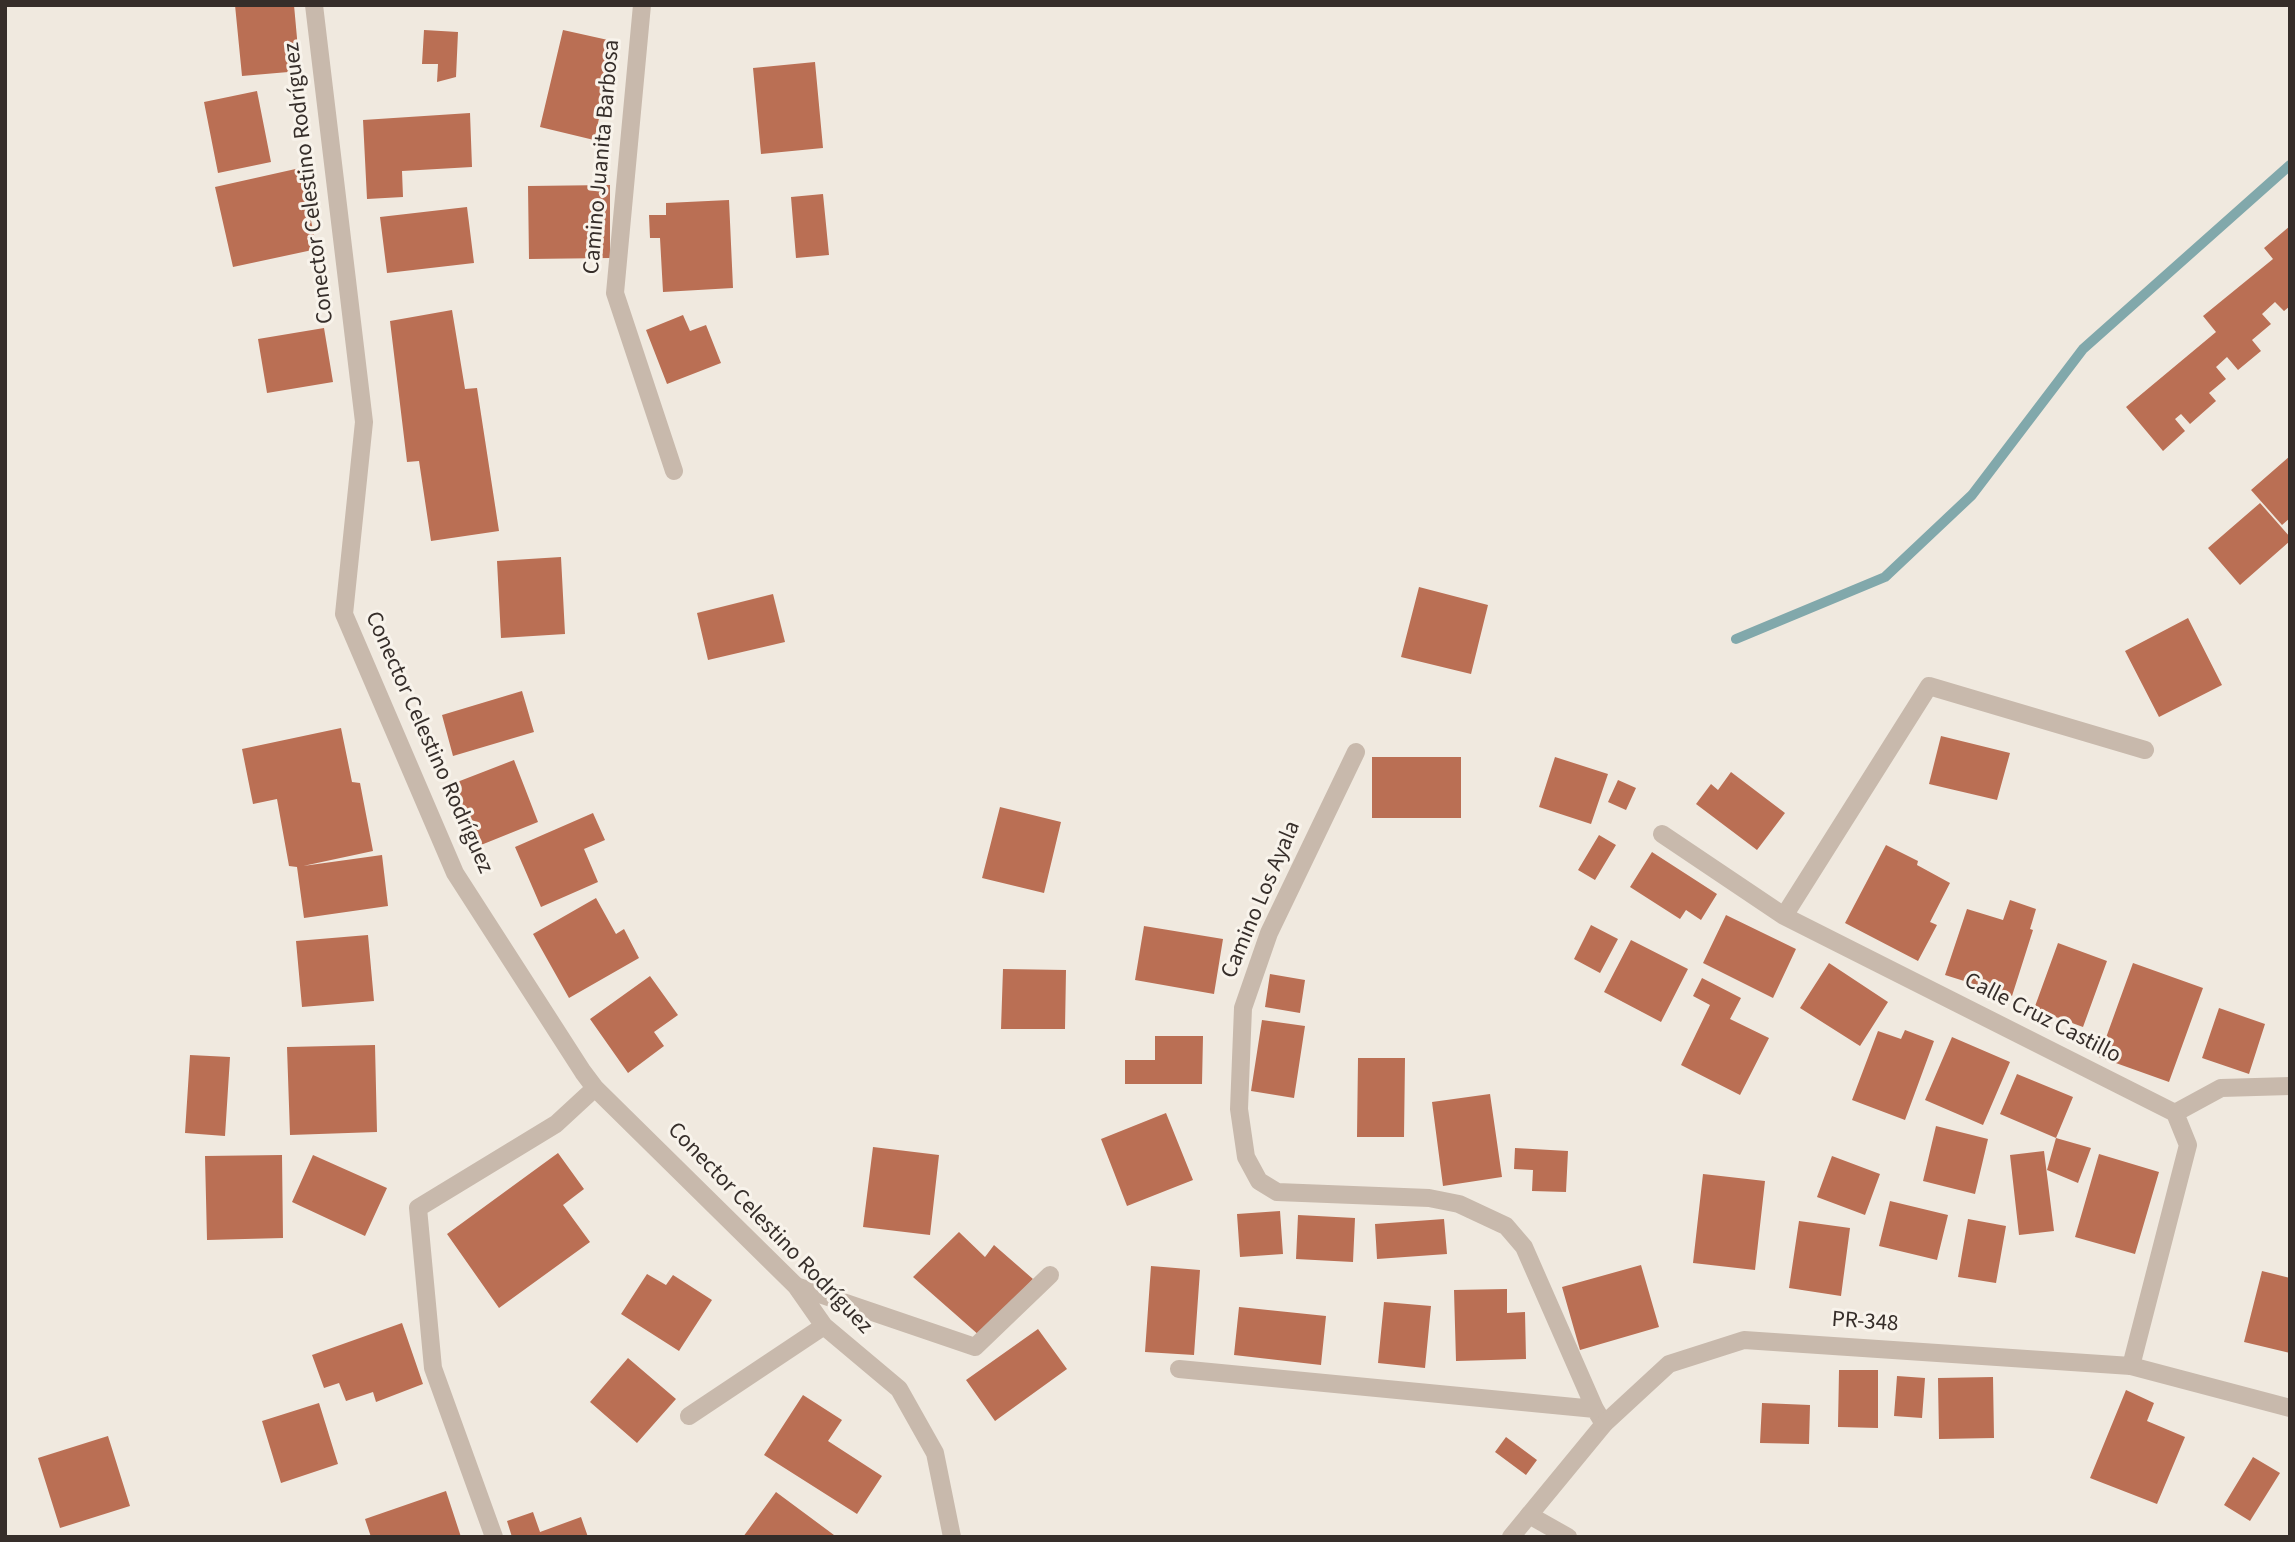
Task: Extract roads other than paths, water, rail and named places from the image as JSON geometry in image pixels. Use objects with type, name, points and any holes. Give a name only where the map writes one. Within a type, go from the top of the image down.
[{"type":"street","name":"Conector Celestino Rodríguez","points":[[314,5],[364,422],[344,614],[455,873],[594,1088],[796,1286],[824,1326],[899,1390],[935,1453],[952,1537]]},
{"type":"street","name":"Camino Juanita Barbosa","points":[[642,5],[615,293],[674,471]]},
{"type":"street","points":[[1784,916],[1929,686],[2145,750]]},
{"type":"street","name":"Camino Los Ayala","points":[[1356,752],[1269,933],[1243,1008],[1239,1109],[1246,1157],[1259,1181],[1277,1192],[1429,1198],[1459,1203],[1506,1226],[1524,1247],[1599,1416]]},
{"type":"street","name":"Calle Cruz Castillo","points":[[1662,835],[1784,916],[2175,1113]]},
{"type":"street","points":[[2131,1366],[2188,1145],[2175,1113],[2221,1088],[2290,1086]]},
{"type":"street","points":[[494,1537],[433,1368],[418,1208],[556,1124],[594,1088]]},
{"type":"street","points":[[796,1286],[975,1348],[1050,1275]]},
{"type":"street","points":[[689,1416],[824,1326]]},
{"type":"street","name":"PR-348","points":[[1511,1537],[1599,1416],[1669,1364],[1744,1340],[2131,1366],[2290,1408]]},
{"type":"street","points":[[1180,1369],[1599,1416]]},
{"type":"street","points":[[1529,1515],[1568,1537]]},
{"type":"waterway","points":[[1736,639],[1885,577],[1972,495],[2083,349],[2290,165]]}]
